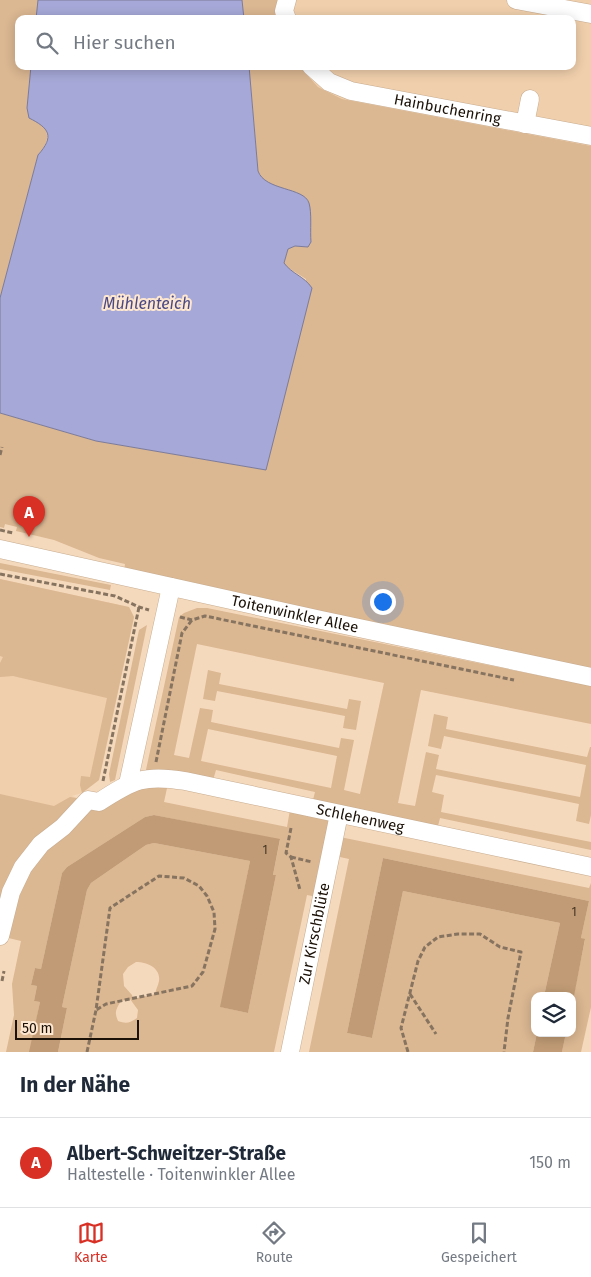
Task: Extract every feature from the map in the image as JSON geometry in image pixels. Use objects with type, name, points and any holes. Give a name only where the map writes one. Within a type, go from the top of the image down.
[{"type":"street","points":[[286,15],[284,11],[287,0]]},
{"type":"street","points":[[516,0],[566,5],[591,14]]},
{"type":"street","name":"Hainbuchenring","points":[[316,70],[329,82],[351,91],[591,136]]},
{"type":"street","points":[[525,124],[530,100]]},
{"type":"street","name":"Toitenwinkler Allee","points":[[0,549],[591,677]]},
{"type":"street","points":[[128,784],[170,587]]},
{"type":"street","name":"Schlehenweg","points":[[0,936],[11,892],[23,867],[41,844],[63,827],[88,800],[99,802],[128,784],[153,778],[185,781],[591,868]]},
{"type":"street","name":"Zur Kirschblüte","points":[[290,1052],[339,814]]},
{"type":"path","points":[[0,455],[2,448]]},
{"type":"path","points":[[0,574],[115,596],[139,607],[192,620],[205,616],[522,681]]},
{"type":"path","points":[[99,802],[139,607]]},
{"type":"path","points":[[153,778],[182,633],[192,620]]},
{"type":"path","points":[[291,828],[286,853],[291,857],[320,864]]},
{"type":"path","points":[[291,857],[300,890]]},
{"type":"path","points":[[87,1052],[96,1010],[110,908],[159,876],[184,878],[199,886],[208,896],[214,912],[215,929],[203,972],[192,986],[106,1004],[96,1010]]},
{"type":"path","points":[[408,1052],[401,1028],[418,961],[425,947],[438,938],[458,934],[480,934],[500,947],[521,952],[508,1018],[504,1052]]},
{"type":"path","points":[[2,981],[4,971]]},
{"type":"path","points":[[410,993],[436,1034]]},
{"type":"path","points":[[403,1052],[405,1044]]},
{"type":"shaded area","points":[[0,0],[38,0],[36,15],[15,15],[15,70],[31,70],[27,108],[43,124],[46,130],[47,141],[38,155],[0,298]]},
{"type":"shaded area","points":[[242,0],[281,0],[280,15],[244,15]]},
{"type":"shaded area","points":[[281,0],[591,0],[591,146],[342,99],[318,87],[303,70],[576,70],[576,15],[280,15]]},
{"type":"shaded area","points":[[249,70],[303,70],[318,87],[342,99],[591,146],[591,668],[322,614],[124,571],[125,564],[99,558],[54,540],[16,531],[17,527],[5,524],[4,528],[0,527],[0,413],[96,441],[266,470],[306,279],[284,263],[288,249],[295,246],[308,247],[266,181],[260,177]]},
{"type":"shaded area","points":[[0,563],[111,585],[110,590],[0,569]]},
{"type":"shaded area","points":[[0,579],[129,607],[134,617],[99,780],[82,793],[72,796],[77,798],[0,851]]},
{"type":"shaded area","points":[[0,579],[129,607],[134,617],[99,780],[82,793],[80,785],[81,776],[90,777],[107,698],[13,676],[0,677],[0,663],[3,657],[0,656]]},
{"type":"shaded area","points":[[197,608],[207,608],[591,686],[591,724],[421,690],[398,803],[415,806],[426,752],[439,755],[436,769],[580,797],[586,765],[444,736],[441,749],[428,746],[434,714],[448,717],[446,729],[587,757],[591,747],[591,815],[589,824],[576,821],[579,804],[436,775],[432,792],[444,795],[441,812],[591,842],[591,850],[440,818],[436,834],[339,814],[335,836],[589,888],[591,883],[591,1007],[581,1052],[562,1052],[565,1037],[576,1037],[576,992],[574,992],[585,940],[581,938],[589,901],[383,858],[347,1033],[372,1038],[403,891],[560,923],[545,992],[531,992],[531,1037],[536,1037],[533,1052],[309,1052],[349,859],[331,855],[318,869],[317,879],[322,898],[307,895],[274,1052],[58,1052],[67,1008],[62,1007],[87,890],[91,883],[146,845],[154,843],[250,861],[221,1007],[248,1013],[276,875],[273,875],[280,840],[154,815],[145,817],[67,867],[62,873],[41,969],[35,968],[31,985],[37,986],[34,1001],[40,1002],[30,1052],[6,1052],[14,1015],[12,984],[21,941],[0,936],[0,794],[54,806],[70,797],[88,800],[144,779],[179,617]],"holes":[[[197,644],[384,683],[360,794],[344,790],[354,740],[341,738],[339,748],[211,722],[213,710],[200,708],[189,758],[174,755]],[[208,729],[337,756],[331,788],[201,761]],[[216,770],[315,792],[311,808],[291,804],[287,827],[164,802],[169,779],[211,787]],[[136,962],[145,963],[156,969],[159,981],[155,994],[133,999],[124,986],[123,974],[128,967]],[[130,999],[138,1010],[137,1018],[128,1023],[118,1021],[116,1013],[121,1001]]]},
{"type":"shaded area","points":[[147,625],[115,780],[110,782],[109,774],[139,630]]},
{"type":"shaded area","points":[[208,670],[221,673],[219,684],[347,709],[349,699],[361,701],[356,730],[343,728],[345,716],[217,691],[215,701],[203,699]]},
{"type":"water","points":[[38,0],[242,0],[244,15],[36,15]]},
{"type":"water","name":"Mühlenteich","points":[[31,70],[249,70],[258,171],[268,182],[306,198],[309,203],[311,217],[311,242],[308,247],[295,246],[288,249],[284,263],[312,288],[266,470],[96,441],[0,413],[0,298],[38,155],[47,143],[48,138],[45,129],[29,118],[27,108]]},
{"type":"building","points":[[154,815],[280,839],[273,875],[276,875],[248,1013],[220,1007],[250,861],[154,843],[146,845],[91,883],[87,890],[62,1007],[67,1008],[58,1052],[29,1052],[40,1002],[34,1001],[37,986],[31,985],[35,968],[41,969],[62,873],[67,867],[145,817]]},
{"type":"building","points":[[383,858],[589,901],[581,938],[585,939],[575,992],[545,992],[560,923],[403,891],[372,1038],[347,1033]]},
{"type":"building","points":[[536,1037],[565,1037],[562,1052],[533,1052]]},
{"type":"place","name":"Albert-Schweitzer-Straße","points":[[29,537]]}]
